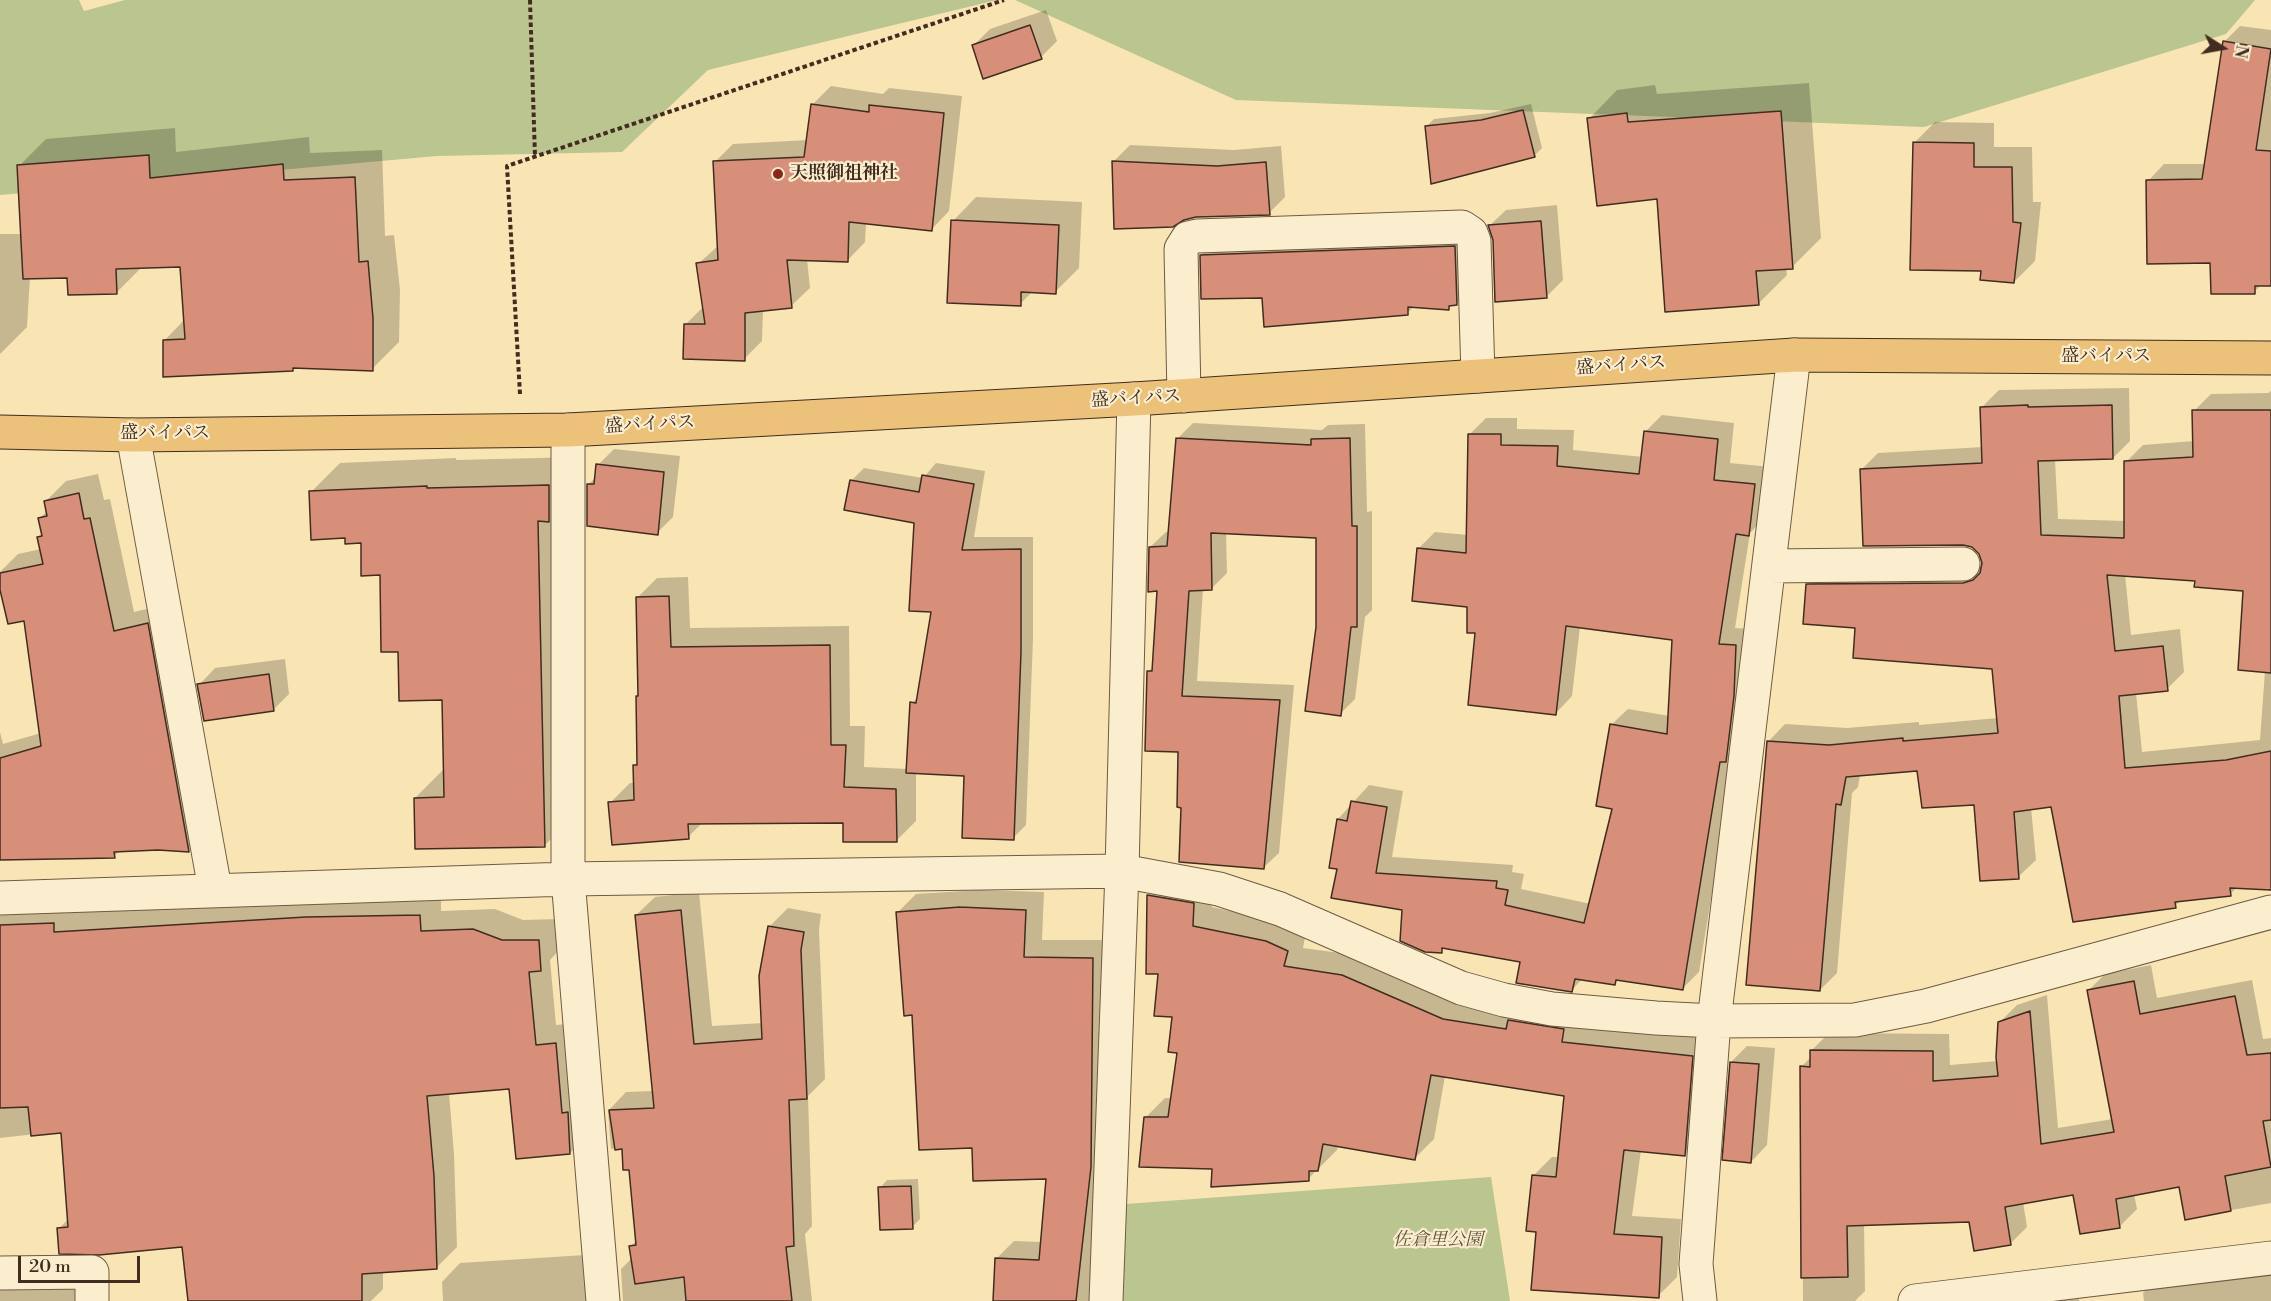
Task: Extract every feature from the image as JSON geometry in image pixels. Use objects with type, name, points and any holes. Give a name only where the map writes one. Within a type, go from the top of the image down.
[{"type":"highway","name":"盛バイパス","points":[[0,432],[133,435],[568,430],[1184,396],[1794,356],[2271,358]]},
{"type":"street","points":[[1184,396],[1181,249],[1188,238],[1197,236],[1462,227],[1471,233],[1474,241],[1478,376]]},
{"type":"street","points":[[1700,1301],[1696,1264],[1714,1021],[1794,356]]},
{"type":"street","points":[[1106,1301],[1122,871],[1134,399]]},
{"type":"street","points":[[568,430],[568,879],[603,1301]]},
{"type":"street","points":[[133,435],[215,889]]},
{"type":"street","points":[[1768,566],[1963,564]]},
{"type":"street","points":[[0,898],[215,889],[568,879],[1122,871],[1219,889],[1280,909],[1461,988],[1504,1000],[1552,1009],[1714,1021],[1855,1020],[1926,1006],[2271,912]]},
{"type":"street","points":[[1915,1301],[2271,1258]]},
{"type":"street","points":[[0,1273],[92,1272],[92,1301]]},
{"type":"path","points":[[530,0],[536,157]]},
{"type":"path","points":[[521,431],[507,166],[1005,0]]},
{"type":"green space","points":[[0,0],[79,0],[84,11],[125,0],[997,0],[708,70],[622,152],[437,156],[0,195]]},
{"type":"green space","points":[[1015,0],[2255,0],[2226,34],[1924,127],[1236,100]]},
{"type":"green space","name":"佐倉里公園","points":[[1491,1177],[1510,1301],[1122,1301],[1126,1204]]},
{"type":"building","points":[[1030,25],[1042,59],[983,79],[972,45]]},
{"type":"building","points":[[2223,41],[2271,49],[2256,150],[2271,151],[2271,286],[2255,286],[2255,294],[2211,294],[2210,263],[2147,264],[2146,180],[2202,179]]},
{"type":"building","points":[[811,104],[869,112],[869,105],[944,113],[932,231],[849,222],[848,262],[787,260],[792,308],[745,313],[745,361],[683,359],[684,324],[705,324],[696,263],[718,260],[713,161],[804,157]]},
{"type":"building","points":[[1523,110],[1535,157],[1431,184],[1425,126],[1481,120]]},
{"type":"building","points":[[1781,111],[1793,269],[1756,271],[1759,305],[1665,312],[1657,199],[1597,206],[1587,118],[1627,113],[1628,122]]},
{"type":"building","points":[[1913,142],[1974,143],[1974,167],[2012,167],[2013,222],[2021,223],[2014,283],[1980,280],[1981,271],[1910,270]]},
{"type":"building","points":[[149,155],[150,178],[283,164],[284,180],[355,177],[359,262],[368,261],[373,318],[373,371],[293,368],[293,371],[163,377],[163,340],[185,339],[180,267],[116,269],[117,294],[68,295],[67,278],[23,279],[17,165]]},
{"type":"building","points":[[1112,161],[1217,166],[1266,162],[1270,215],[1196,217],[1184,220],[1173,227],[1114,229]]},
{"type":"building","points":[[951,220],[1059,225],[1056,294],[1021,292],[1021,306],[947,303]]},
{"type":"building","points":[[1541,221],[1547,298],[1495,302],[1493,240],[1488,225]]},
{"type":"building","points":[[1455,246],[1457,305],[1449,306],[1449,310],[1408,307],[1408,315],[1264,327],[1262,298],[1201,299],[1200,255]]},
{"type":"building","points":[[2028,405],[2028,407],[2112,405],[2113,459],[2038,461],[2041,535],[2124,538],[2124,461],[2193,457],[2192,410],[2271,410],[2271,673],[2238,670],[2243,591],[2194,587],[2195,581],[2107,575],[2115,651],[2163,646],[2168,691],[2119,696],[2125,768],[2226,760],[2271,751],[2271,890],[2230,888],[2231,896],[2175,902],[2176,908],[2073,922],[2051,807],[2014,812],[2019,879],[1980,881],[1974,805],[1922,808],[1917,771],[1846,777],[1841,805],[1836,804],[1820,991],[1746,985],[1767,741],[1829,745],[1998,733],[1992,669],[1853,658],[1855,628],[1803,624],[1806,584],[1963,583],[1973,580],[1980,573],[1982,563],[1979,554],[1972,547],[1963,545],[1863,546],[1860,469],[1982,463],[1980,407]]},
{"type":"building","points":[[1644,431],[1718,439],[1714,480],[1755,484],[1749,536],[1736,534],[1719,644],[1736,645],[1734,696],[1726,762],[1720,762],[1683,990],[1616,980],[1615,985],[1575,979],[1572,992],[1516,983],[1520,962],[1442,948],[1442,953],[1425,952],[1400,941],[1402,910],[1331,898],[1337,869],[1329,868],[1337,819],[1347,821],[1351,801],[1387,807],[1376,873],[1497,881],[1496,888],[1508,890],[1505,905],[1584,923],[1612,809],[1596,806],[1610,724],[1667,734],[1672,640],[1566,626],[1556,715],[1468,705],[1475,633],[1467,633],[1467,607],[1412,601],[1417,548],[1466,553],[1468,434],[1501,434],[1501,445],[1558,446],[1557,466],[1639,474]]},
{"type":"building","points":[[1176,438],[1311,445],[1311,439],[1350,438],[1352,526],[1357,526],[1357,627],[1351,627],[1341,716],[1305,711],[1316,627],[1316,538],[1211,533],[1212,590],[1189,591],[1182,696],[1280,700],[1264,869],[1179,862],[1181,808],[1177,807],[1178,752],[1145,751],[1147,671],[1152,671],[1157,591],[1148,592],[1149,547],[1167,546]]},
{"type":"building","points":[[596,464],[664,472],[658,535],[587,526],[587,484],[594,484]]},
{"type":"building","points":[[922,475],[974,484],[962,550],[1021,549],[1021,652],[1014,840],[962,838],[964,776],[906,773],[910,702],[916,703],[931,612],[909,611],[914,523],[844,510],[850,480],[919,492]]},
{"type":"building","points":[[549,485],[549,522],[538,521],[545,847],[415,849],[414,798],[444,797],[442,700],[399,701],[398,652],[381,652],[380,575],[361,576],[361,543],[345,544],[345,538],[311,540],[309,491],[427,486],[427,488]]},
{"type":"building","points":[[79,493],[84,519],[90,518],[114,631],[148,623],[189,852],[158,850],[114,852],[115,858],[0,860],[0,758],[41,746],[24,621],[8,624],[0,590],[0,573],[43,564],[37,537],[42,536],[38,518],[47,516],[44,501]]},
{"type":"building","points":[[669,596],[671,647],[830,645],[831,745],[846,745],[844,787],[896,789],[897,842],[843,842],[843,823],[688,824],[689,839],[612,845],[608,802],[634,800],[633,765],[637,765],[636,696],[638,696],[636,597]]},
{"type":"building","points":[[269,674],[274,711],[204,721],[197,684]]},
{"type":"building","points":[[1147,895],[1194,903],[1193,926],[1266,941],[1288,951],[1284,966],[1342,975],[1443,1019],[1506,1029],[1508,1020],[1564,1029],[1562,1042],[1693,1056],[1685,1156],[1624,1150],[1614,1234],[1662,1237],[1659,1298],[1531,1290],[1536,1232],[1526,1231],[1532,1175],[1556,1177],[1564,1096],[1431,1075],[1415,1160],[1323,1144],[1318,1171],[1309,1171],[1309,1181],[1211,1187],[1212,1169],[1139,1167],[1144,1117],[1168,1117],[1177,1053],[1168,1052],[1172,1017],[1154,1016],[1158,974],[1146,974]]},
{"type":"building","points":[[960,907],[1026,910],[1024,957],[1093,958],[1091,1167],[1076,1301],[993,1301],[995,1258],[1039,1260],[1046,1179],[973,1181],[972,1148],[919,1150],[912,1015],[904,1016],[896,912]]},
{"type":"building","points":[[681,910],[694,1044],[762,1039],[759,976],[768,926],[804,932],[801,950],[807,1099],[789,1100],[794,1246],[786,1247],[792,1301],[686,1301],[684,1277],[635,1284],[629,1246],[636,1245],[629,1170],[623,1170],[622,1149],[615,1150],[609,1110],[654,1108],[635,915]]},
{"type":"building","points":[[420,915],[421,931],[473,929],[502,940],[539,940],[541,971],[529,972],[536,1045],[556,1043],[562,1113],[568,1112],[570,1154],[516,1159],[509,1089],[427,1096],[434,1176],[437,1269],[362,1274],[362,1301],[188,1301],[182,1247],[99,1255],[59,1254],[57,1228],[68,1227],[61,1133],[31,1136],[28,1107],[0,1108],[0,925],[54,923],[54,932],[306,917]]},
{"type":"building","points":[[2134,981],[2140,1014],[2235,996],[2247,1055],[2271,1053],[2271,1120],[2263,1121],[2271,1167],[2225,1176],[2231,1211],[2185,1220],[2179,1187],[2116,1199],[2120,1228],[2080,1234],[2073,1195],[2005,1207],[2011,1245],[1974,1251],[1969,1222],[1847,1226],[1848,1277],[1801,1278],[1800,1066],[1810,1067],[1810,1050],[1933,1051],[1933,1081],[1998,1076],[1996,1057],[1998,1022],[2030,1011],[2041,1144],[2114,1132],[2087,990]]},
{"type":"building","points":[[1730,1062],[1759,1064],[1751,1163],[1722,1160]]},
{"type":"building","points":[[911,1186],[913,1229],[880,1230],[878,1187]]},
{"type":"place","name":"天照御祖神社","points":[[778,174]]}]
